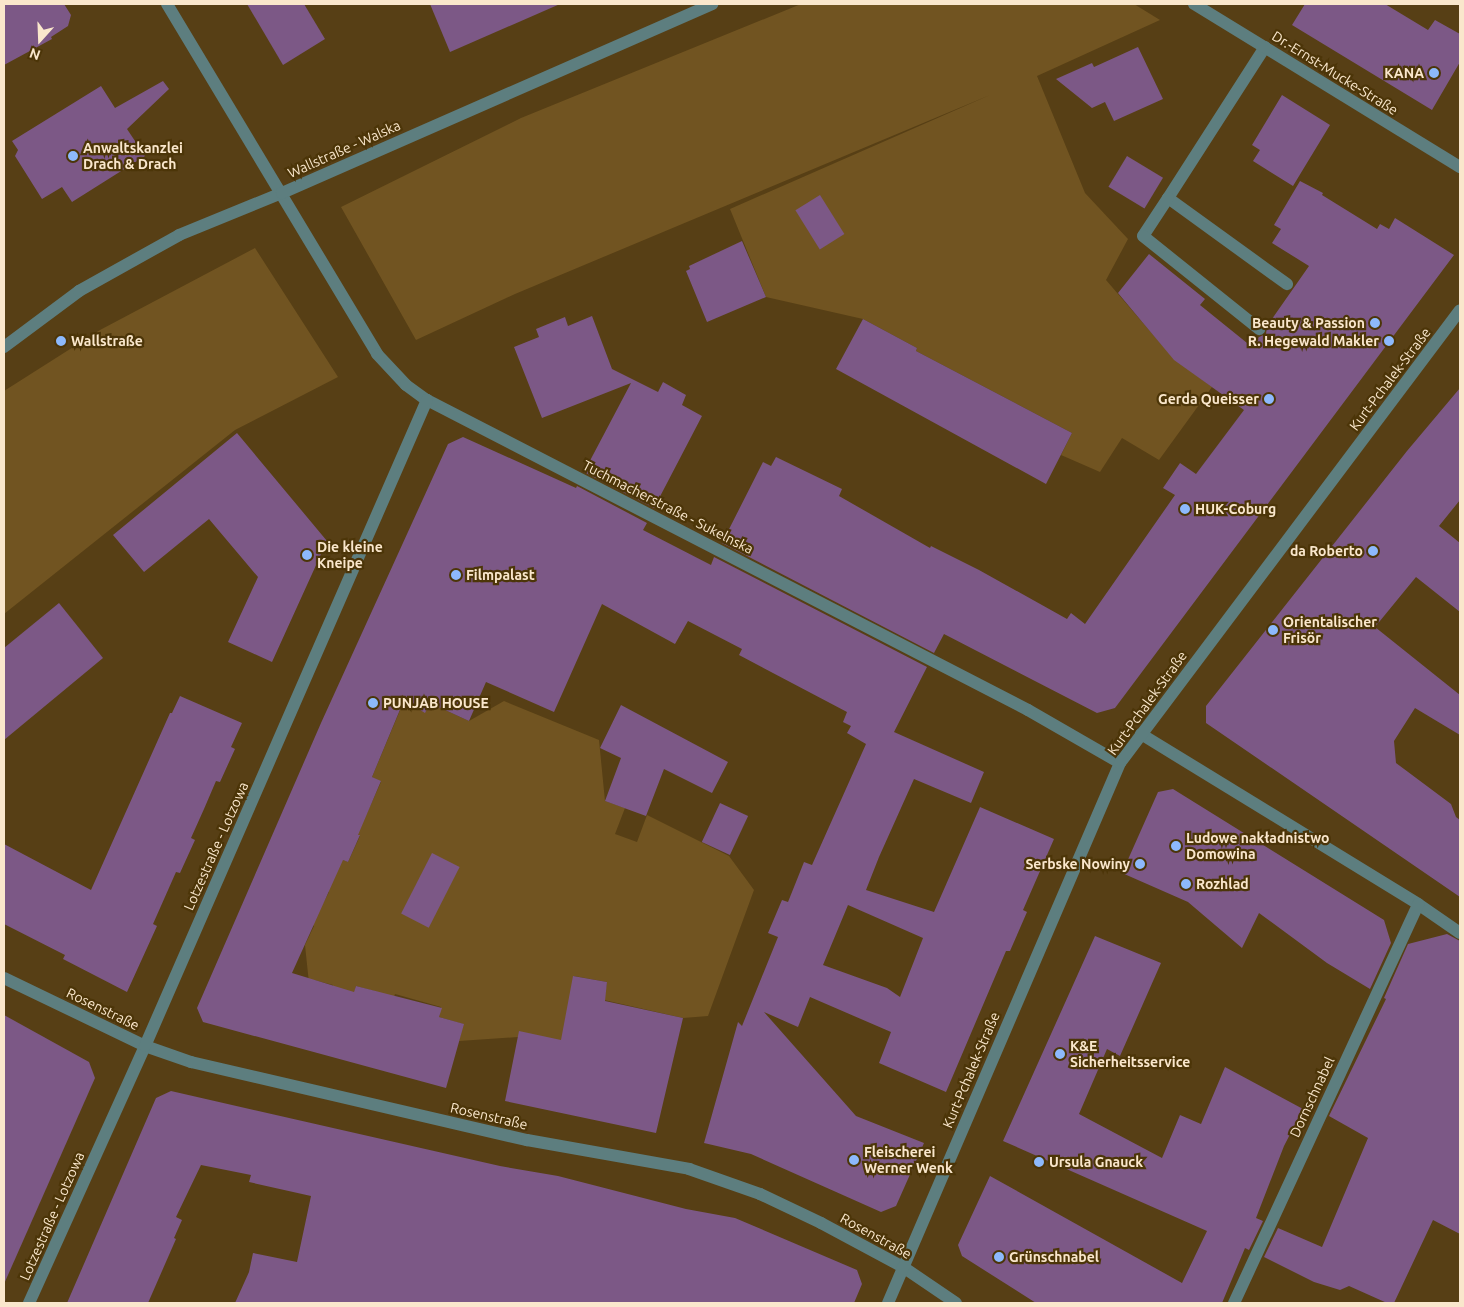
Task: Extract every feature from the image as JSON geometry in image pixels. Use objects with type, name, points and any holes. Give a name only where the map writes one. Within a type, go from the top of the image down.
[{"type":"street","name":"Tuchmacherstraße - Sukelnska","points":[[167,4],[377,354],[406,385],[427,400],[1028,710],[1120,763]]},
{"type":"street","name":"Wallstraße - Walska","points":[[4,347],[79,291],[179,235],[282,193],[712,4]]},
{"type":"street","name":"Dr.-Ernst-Mucke-Straße","points":[[1194,4],[1460,168]]},
{"type":"street","points":[[1259,329],[1143,236],[1265,47]]},
{"type":"street","points":[[1168,198],[1287,284]]},
{"type":"street","name":"Kurt-Pchalek-Straße","points":[[888,1303],[1120,763],[1460,310]]},
{"type":"street","name":"Lotzestraße - Lotzowa","points":[[29,1303],[145,1046],[427,400]]},
{"type":"street","points":[[1141,734],[1418,904],[1460,933]]},
{"type":"street","name":"Dornschnabel","points":[[1234,1303],[1418,904]]},
{"type":"street","name":"Rosenstraße","points":[[4,978],[145,1046],[191,1062],[527,1140],[689,1169],[769,1198],[821,1223],[903,1267],[956,1303]]},
{"type":"shaded area","points":[[801,4],[1134,4],[1160,20],[1037,76],[1085,193],[1128,239],[1106,280],[1174,359],[1212,387],[1159,460],[1122,438],[1100,472],[1061,455],[1072,433],[916,351],[917,348],[863,319],[766,297],[730,209],[990,95],[515,294],[416,340],[341,207],[521,118]]},
{"type":"shaded area","points":[[255,248],[338,377],[235,430],[4,614],[4,391],[100,330]]},
{"type":"shaded area","points":[[504,701],[599,740],[605,801],[625,808],[615,834],[637,842],[647,815],[729,856],[754,890],[708,1016],[683,1018],[604,1000],[607,982],[574,976],[565,1022],[574,1043],[518,1037],[459,1041],[463,1024],[439,1017],[441,1007],[395,994],[391,1005],[374,991],[356,986],[353,997],[332,991],[333,985],[314,980],[310,993],[305,945],[314,926],[312,924],[329,892],[325,889],[339,858],[348,862],[360,836],[351,831],[367,813],[381,782],[372,777],[401,708],[409,705],[425,712],[430,703],[469,721]]},
{"type":"building","points":[[4,4],[64,4],[71,15],[68,26],[51,37],[52,39],[4,65]]},
{"type":"building","points":[[247,4],[304,4],[325,39],[283,65]]},
{"type":"building","points":[[430,4],[560,4],[450,52]]},
{"type":"building","points":[[1305,4],[1385,4],[1428,30],[1435,20],[1460,34],[1460,62],[1432,110],[1292,25]]},
{"type":"building","points":[[1138,47],[1163,99],[1114,121],[1105,102],[1092,108],[1056,79],[1092,63],[1094,67]]},
{"type":"building","points":[[163,81],[169,89],[127,129],[145,156],[72,202],[62,187],[42,199],[15,156],[18,150],[12,141],[101,86],[115,108]]},
{"type":"building","points":[[1282,95],[1330,125],[1293,186],[1253,161],[1260,150],[1252,145]]},
{"type":"building","points":[[1127,156],[1163,178],[1144,208],[1108,187]]},
{"type":"building","points":[[1300,181],[1323,193],[1322,195],[1377,229],[1380,224],[1389,229],[1395,218],[1454,255],[1115,708],[1097,713],[944,634],[934,653],[722,543],[763,462],[771,466],[776,457],[842,489],[839,496],[930,548],[931,546],[979,570],[1067,619],[1071,613],[1085,624],[1175,495],[1163,488],[1180,463],[1196,474],[1244,410],[1174,360],[1118,293],[1149,254],[1205,299],[1200,305],[1252,347],[1259,337],[1266,334],[1267,326],[1309,266],[1272,243],[1281,229],[1274,225]]},
{"type":"building","points":[[820,195],[844,234],[820,249],[795,210]]},
{"type":"building","points":[[742,241],[766,297],[707,322],[686,271],[690,269],[689,266]]},
{"type":"building","points":[[592,316],[612,369],[658,392],[663,382],[686,395],[682,405],[702,416],[654,508],[584,472],[631,383],[542,418],[514,347],[539,337],[536,329],[565,317],[568,326]]},
{"type":"building","points":[[863,319],[917,348],[916,351],[1072,433],[1046,484],[836,369]]},
{"type":"building","points":[[1460,388],[1460,500],[1439,526],[1460,543],[1460,612],[1416,577],[1375,627],[1460,695],[1460,735],[1415,708],[1394,741],[1396,763],[1451,804],[1456,817],[1460,820],[1460,897],[1206,723],[1206,706],[1407,451]]},
{"type":"building","points":[[237,433],[327,541],[272,662],[228,642],[258,577],[209,519],[144,572],[113,535]]},
{"type":"building","points":[[463,437],[576,488],[577,486],[647,523],[643,530],[711,565],[714,557],[927,667],[894,732],[984,772],[971,803],[914,779],[866,890],[934,912],[980,807],[1054,839],[1023,910],[1027,912],[1010,951],[1006,951],[946,1092],[879,1063],[891,1032],[810,997],[798,1027],[764,1012],[856,1116],[924,1143],[896,1206],[881,1212],[751,1154],[704,1143],[738,1022],[742,1026],[778,937],[768,933],[782,900],[788,902],[804,862],[812,865],[866,744],[847,733],[851,726],[843,722],[847,712],[739,655],[742,649],[688,621],[675,644],[602,604],[554,712],[486,682],[469,721],[430,703],[425,713],[404,700],[372,777],[381,781],[358,835],[360,835],[348,862],[343,860],[292,973],[354,992],[356,986],[442,1008],[439,1017],[464,1024],[446,1088],[203,1022],[197,1008],[321,723],[448,444]],"holes":[[[848,905],[923,938],[900,997],[887,988],[823,965]]]},
{"type":"building","points":[[59,603],[103,658],[4,740],[4,648]]},
{"type":"building","points":[[180,696],[242,723],[231,747],[235,749],[220,782],[216,781],[191,838],[195,840],[180,873],[176,872],[153,924],[157,926],[127,992],[63,959],[65,955],[4,924],[4,844],[91,890],[170,713],[172,713]]},
{"type":"building","points":[[621,705],[728,762],[712,793],[664,769],[646,816],[605,801],[621,758],[600,748]]},
{"type":"building","points":[[1173,789],[1384,920],[1391,943],[1370,989],[1327,963],[1259,913],[1242,948],[1188,902],[1122,873],[1158,792]]},
{"type":"building","points":[[720,803],[748,816],[730,855],[702,842]]},
{"type":"building","points":[[432,853],[460,867],[429,928],[401,914]]},
{"type":"building","points":[[1447,934],[1460,941],[1460,1234],[1433,1220],[1394,1303],[1387,1303],[1349,1286],[1340,1290],[1314,1282],[1264,1257],[1278,1228],[1322,1247],[1368,1138],[1329,1116],[1386,999],[1384,998],[1408,944]]},
{"type":"building","points":[[1095,936],[1161,963],[1120,1056],[1107,1049],[1079,1114],[1162,1158],[1180,1115],[1201,1124],[1225,1067],[1303,1109],[1284,1146],[1256,1218],[1263,1221],[1249,1250],[1245,1248],[1222,1303],[1036,1303],[962,1256],[958,1245],[990,1176],[1182,1283],[1207,1231],[1003,1141]]},
{"type":"building","points":[[573,976],[607,982],[605,1001],[683,1018],[656,1133],[505,1101],[519,1031],[561,1040]]},
{"type":"building","points":[[4,1015],[89,1062],[95,1078],[4,1284]]},
{"type":"building","points":[[171,1091],[500,1166],[558,1176],[686,1209],[735,1218],[857,1270],[862,1284],[854,1303],[235,1303],[249,1272],[253,1253],[297,1262],[311,1196],[249,1182],[251,1175],[201,1165],[176,1217],[182,1220],[174,1238],[176,1239],[148,1303],[67,1303],[156,1098]]},
{"type":"place","name":"KANA","points":[[1434,73]]},
{"type":"place","name":"Anwaltskanzlei Drach & Drach","points":[[73,156]]},
{"type":"place","name":"Beauty & Passion","points":[[1375,323]]},
{"type":"place","name":"Wallstraße","points":[[61,341]]},
{"type":"place","name":"R. Hegewald Makler","points":[[1389,341]]},
{"type":"place","name":"Gerda Queisser","points":[[1269,399]]},
{"type":"place","name":"HUK-Coburg","points":[[1185,509]]},
{"type":"place","name":"da Roberto","points":[[1373,551]]},
{"type":"place","name":"Die kleine Kneipe","points":[[307,555]]},
{"type":"place","name":"Filmpalast","points":[[456,575]]},
{"type":"place","name":"Orientalischer Frisör","points":[[1273,630]]},
{"type":"place","name":"PUNJAB HOUSE","points":[[373,703]]},
{"type":"place","name":"Ludowe nakładnistwo Domowina","points":[[1176,846]]},
{"type":"place","name":"Serbske Nowiny","points":[[1140,864]]},
{"type":"place","name":"Rozhlad","points":[[1186,884]]},
{"type":"place","name":"K&E Sicherheitsservice","points":[[1060,1054]]},
{"type":"place","name":"Fleischerei Werner Wenk","points":[[854,1160]]},
{"type":"place","name":"Ursula Gnauck","points":[[1039,1162]]},
{"type":"place","name":"Grünschnabel","points":[[999,1257]]}]
